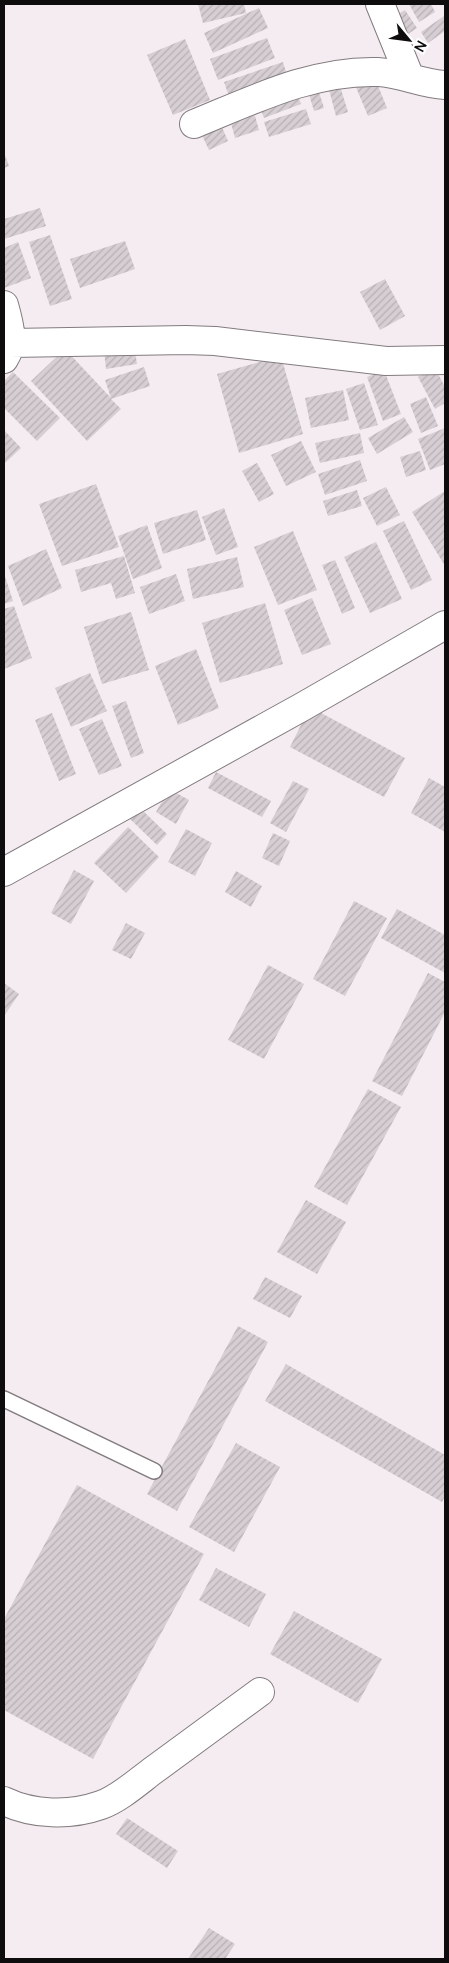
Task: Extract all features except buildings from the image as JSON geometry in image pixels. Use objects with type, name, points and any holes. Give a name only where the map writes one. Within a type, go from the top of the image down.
[{"type":"street","points":[[380,4],[410,78]]},
{"type":"street","points":[[194,124],[302,82],[337,74],[363,72],[396,74],[431,84],[445,84]]},
{"type":"street","points":[[4,305],[10,332],[7,351],[186,340],[386,361],[445,360]]},
{"type":"street","points":[[4,872],[302,707],[445,625]]},
{"type":"street","points":[[4,1801],[13,1806],[48,1813],[77,1811],[102,1805],[131,1787],[260,1692]]},
{"type":"lane","points":[[4,1399],[154,1471]]}]
